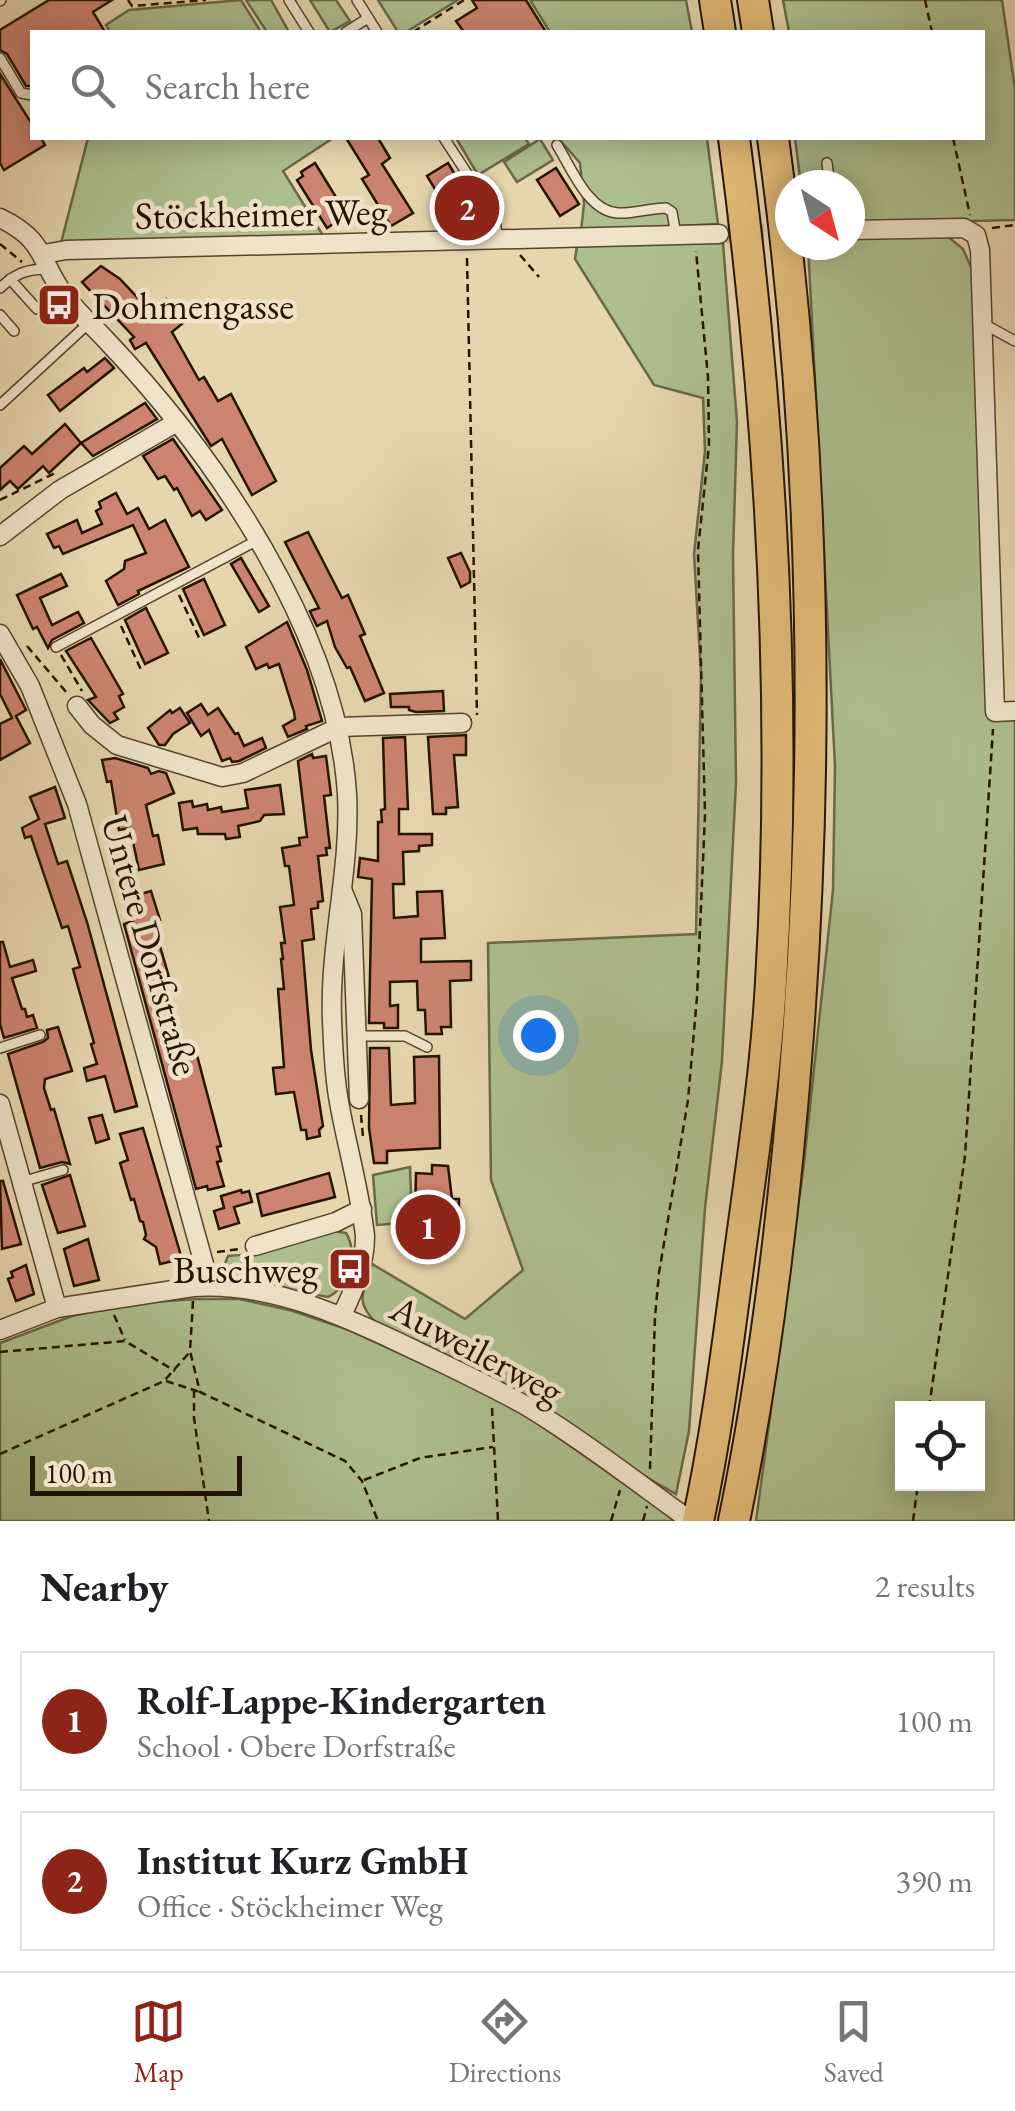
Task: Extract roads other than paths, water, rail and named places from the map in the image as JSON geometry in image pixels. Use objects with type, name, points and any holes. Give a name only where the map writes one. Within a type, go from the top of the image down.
[{"type":"highway","points":[[715,0],[720,30]]},
{"type":"highway","points":[[753,0],[758,30]]},
{"type":"highway","points":[[697,1517],[726,1354],[753,1151],[771,984],[778,805],[770,497],[748,244],[734,140]]},
{"type":"highway","points":[[734,1521],[765,1338],[789,1159],[811,799],[805,496],[788,247],[773,140]]},
{"type":"street","points":[[0,218],[29,237],[48,261],[64,296],[177,422],[256,540],[309,636],[339,728],[347,794],[333,977],[334,1054],[338,1100],[362,1209],[365,1252],[356,1286],[342,1316]]},
{"type":"street","points":[[865,230],[964,228],[976,235],[980,250],[994,712],[1015,711]]},
{"type":"street","name":"Stöckheimer Weg","points":[[48,261],[66,250],[719,234]]},
{"type":"street","points":[[0,536],[60,490],[177,422]]},
{"type":"street","name":"Untere Dorfstraße","points":[[0,634],[30,686],[77,804],[203,1254],[202,1286]]},
{"type":"street","points":[[82,701],[92,724],[118,746],[222,778],[243,774],[339,728],[462,723]]},
{"type":"street","points":[[341,887],[352,914],[359,1099]]},
{"type":"street","points":[[0,1104],[57,1308]]},
{"type":"street","points":[[255,1246],[336,1222],[362,1209]]},
{"type":"street","name":"Auweilerweg","points":[[202,1286],[276,1295],[342,1316],[532,1410],[649,1491],[697,1517]]},
{"type":"street","points":[[0,1330],[57,1308],[202,1286]]},
{"type":"lane","points":[[289,0],[309,30]]},
{"type":"lane","points":[[357,0],[376,30]]},
{"type":"lane","points":[[349,30],[368,18]]},
{"type":"lane","points":[[0,58],[21,92],[30,95]]},
{"type":"lane","points":[[445,140],[494,215],[502,239]]},
{"type":"lane","points":[[557,144],[594,203],[620,214],[666,208],[672,212],[676,235]]},
{"type":"lane","points":[[827,162],[828,170]]},
{"type":"lane","points":[[0,288],[48,261]]},
{"type":"lane","points":[[10,279],[37,309]]},
{"type":"lane","points":[[0,315],[14,332]]},
{"type":"lane","points":[[0,405],[90,322]]},
{"type":"lane","points":[[982,323],[1015,341]]},
{"type":"lane","points":[[56,647],[256,540]]},
{"type":"lane","points":[[0,1048],[40,1035]]},
{"type":"lane","points":[[354,1036],[406,1036],[427,1047]]},
{"type":"lane","points":[[21,1182],[63,1170]]},
{"type":"tunnel","points":[[719,234],[775,232]]},
{"type":"place","name":"Institut Kurz GmbH","points":[[467,208]]},
{"type":"place","name":"Dohmengasse","points":[[59,305]]},
{"type":"place","name":"Rolf-Lappe-Kindergarten","points":[[428,1227]]},
{"type":"place","name":"Buschweg","points":[[350,1269]]}]
